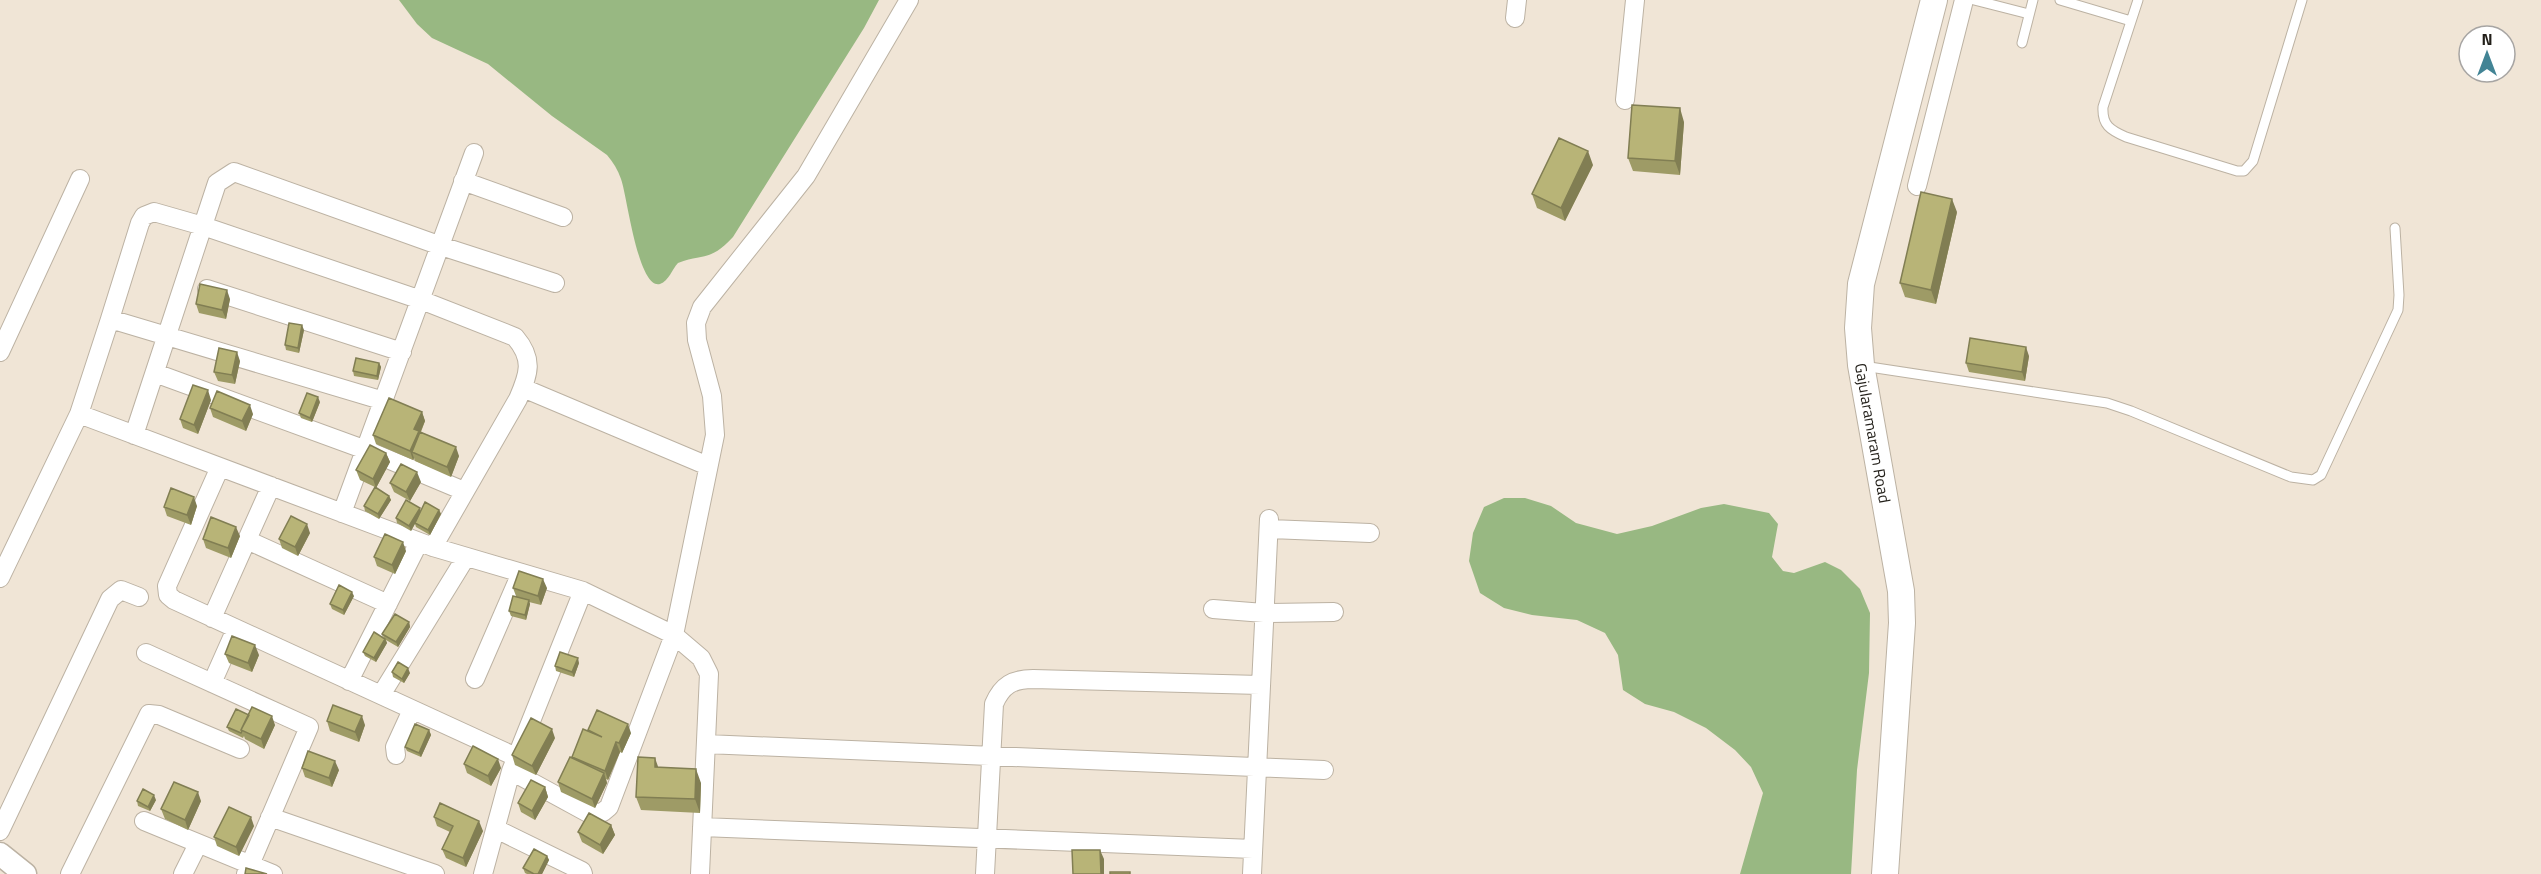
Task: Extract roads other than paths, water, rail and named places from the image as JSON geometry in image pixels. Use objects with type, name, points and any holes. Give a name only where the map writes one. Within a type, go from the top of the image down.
[{"type":"main road","name":"Gajularamaram Road","points":[[1886,874],[1902,623],[1901,591],[1861,365],[1858,328],[1861,284],[1934,0]]},
{"type":"street","points":[[220,467],[167,586],[168,595],[212,618],[412,710],[514,764],[590,814],[603,812],[609,807],[674,634],[715,435],[714,411],[697,340],[696,323],[702,307],[806,176],[909,0]]},
{"type":"street","points":[[1625,100],[1635,0]]},
{"type":"street","points":[[1917,186],[1964,0]]},
{"type":"street","points":[[342,513],[474,153]]},
{"type":"street","points":[[134,435],[217,183],[234,172],[441,246],[555,283]]},
{"type":"street","points":[[0,352],[80,179]]},
{"type":"street","points":[[463,181],[563,217]]},
{"type":"street","points":[[0,578],[79,414],[144,216],[154,212],[203,226],[421,300],[515,337],[526,350],[527,379],[523,388],[464,491],[388,604],[349,681]]},
{"type":"street","points":[[185,282],[402,352]]},
{"type":"street","points":[[110,319],[384,401]]},
{"type":"street","points":[[155,373],[366,450],[464,491]]},
{"type":"street","points":[[523,388],[708,466]]},
{"type":"street","points":[[79,414],[426,545],[583,591],[674,634],[701,658],[710,674],[700,874]]},
{"type":"street","points":[[212,618],[271,486]]},
{"type":"street","points":[[1252,874],[1269,524],[1370,533]]},
{"type":"street","points":[[247,540],[388,604]]},
{"type":"street","points":[[381,695],[466,557]]},
{"type":"street","points":[[475,679],[521,573]]},
{"type":"street","points":[[0,831],[110,599],[121,590],[139,597]]},
{"type":"street","points":[[483,874],[514,764],[583,591]]},
{"type":"street","points":[[1213,609],[1264,613],[1334,612]]},
{"type":"street","points":[[212,683],[236,629]]},
{"type":"street","points":[[146,653],[309,727],[248,870]]},
{"type":"street","points":[[985,874],[994,704],[999,693],[1007,684],[1020,679],[1260,686]]},
{"type":"street","points":[[396,756],[394,747],[412,710]]},
{"type":"street","points":[[70,874],[150,714],[159,715],[240,749]]},
{"type":"street","points":[[706,744],[1324,770]]},
{"type":"street","points":[[270,817],[435,874]]},
{"type":"street","points":[[144,821],[198,844],[248,870],[273,874]]},
{"type":"street","points":[[702,827],[1254,849]]},
{"type":"street","points":[[496,829],[584,874]]},
{"type":"street","points":[[183,874],[198,844]]},
{"type":"street","points":[[1,857],[25,874]]},
{"type":"lane","points":[[1974,0],[2029,14]]},
{"type":"lane","points":[[2022,43],[2033,0]]},
{"type":"lane","points":[[2060,0],[2132,21]]},
{"type":"lane","points":[[2138,0],[2103,107],[2105,124],[2112,131],[2126,137],[2237,171],[2244,171],[2253,161],[2302,0]]},
{"type":"lane","points":[[1861,365],[2107,403],[2132,411],[2291,477],[2313,480],[2321,475],[2398,310],[2395,228]]}]
